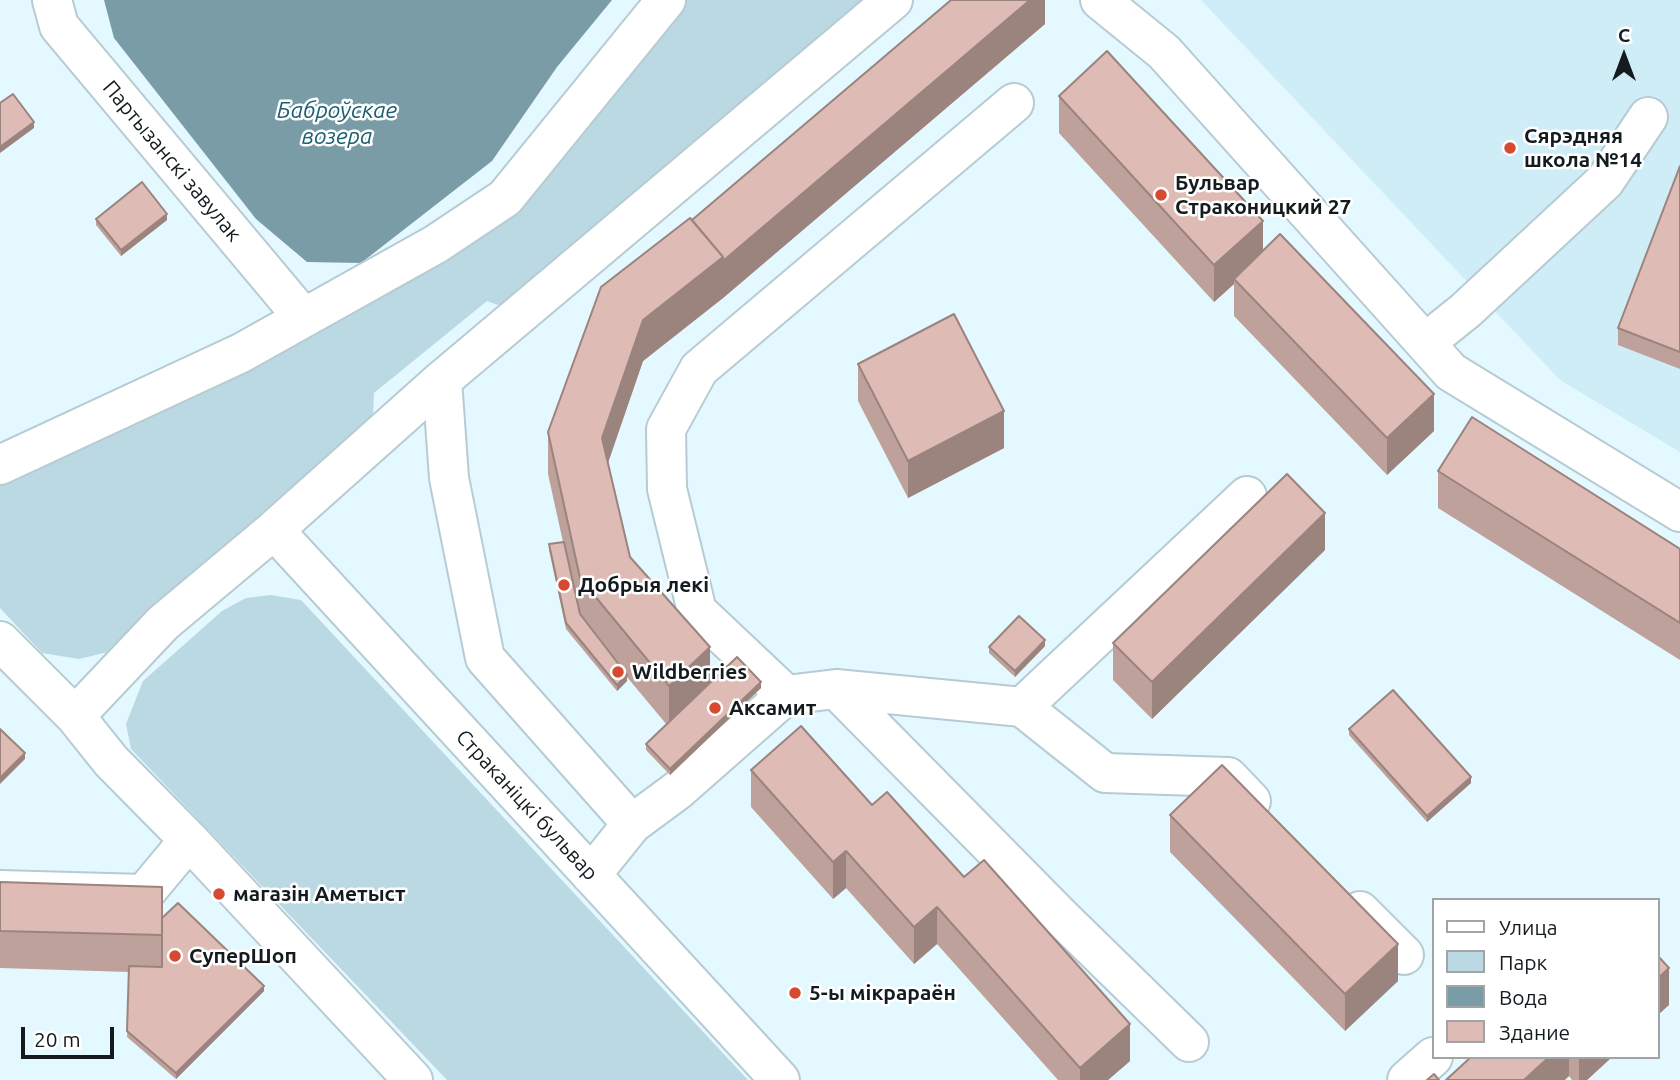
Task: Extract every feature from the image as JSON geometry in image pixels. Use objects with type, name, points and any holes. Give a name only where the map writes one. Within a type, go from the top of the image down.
[{"type":"street","name":"Партызанскі завулак","points":[[52,0],[59,26],[302,316]]},
{"type":"street","points":[[0,465],[241,353],[302,316],[436,244],[505,198],[666,0]]},
{"type":"street","points":[[75,716],[163,623],[274,530],[442,380],[893,0]]},
{"type":"street","points":[[1100,0],[1164,51],[1451,372],[1680,512]]},
{"type":"street","points":[[786,695],[696,611],[667,489],[666,429],[699,369],[1014,103]]},
{"type":"street","points":[[1425,343],[1465,311],[1605,181],[1648,117]]},
{"type":"street","points":[[442,380],[449,478],[485,658],[632,824]]},
{"type":"street","points":[[1022,707],[1247,496]]},
{"type":"street","name":"Страканіцкі бульвар","points":[[274,530],[780,1080]]},
{"type":"street","points":[[0,641],[75,716],[111,761],[190,840],[414,1080]]},
{"type":"street","points":[[836,689],[1060,916],[1189,1042]]},
{"type":"street","points":[[591,875],[632,824],[678,790],[786,695],[836,689],[1022,707],[1105,773],[1228,778],[1276,827]]},
{"type":"street","points":[[0,890],[144,894],[190,840]]},
{"type":"street","points":[[1335,886],[1404,955]]},
{"type":"street","points":[[1407,1080],[1432,1058]]},
{"type":"shaded area","name":"Сярэдняя школа №14","points":[[1201,0],[1680,0],[1680,452],[1560,380]]},
{"type":"green space","points":[[683,0],[870,0],[506,308],[487,301],[374,393],[373,414],[112,651],[79,659],[42,653],[0,608],[0,481],[518,206]]},
{"type":"green space","points":[[271,595],[301,600],[748,1080],[447,1080],[131,749],[126,724],[143,681],[222,611],[246,598]]},
{"type":"water","name":"Баброўскае возера","points":[[104,0],[612,0],[557,67],[492,161],[361,263],[307,262],[256,219],[114,38]]},
{"type":"building","points":[[951,0],[1030,0],[723,261],[723,257],[692,220]]},
{"type":"building","points":[[1107,51],[1263,221],[1214,265],[1059,96]]},
{"type":"building","points":[[13,94],[34,122],[0,147],[0,103]]},
{"type":"building","points":[[1680,166],[1680,352],[1618,328]]},
{"type":"building","points":[[142,182],[167,214],[121,250],[96,219]]},
{"type":"building","points":[[690,218],[723,257],[643,320],[602,438],[630,557],[710,647],[669,686],[580,578],[548,432],[601,287]]},
{"type":"building","points":[[1280,234],[1434,394],[1387,438],[1234,279]]},
{"type":"building","points":[[954,314],[1004,411],[908,461],[858,364]]},
{"type":"building","points":[[1472,417],[1680,549],[1680,623],[1438,471]]},
{"type":"building","points":[[1287,474],[1325,513],[1152,682],[1113,643]]},
{"type":"building","name":"Добрыя лекi","points":[[564,542],[580,614],[627,675],[617,685],[566,623],[549,544]]},
{"type":"building","points":[[1019,616],[1045,640],[1015,671],[989,647]]},
{"type":"building","name":"Аксамит","points":[[737,657],[761,682],[670,769],[646,744]]},
{"type":"building","points":[[1393,690],[1471,777],[1427,816],[1349,729]]},
{"type":"building","points":[[801,726],[872,805],[887,792],[964,877],[984,860],[1130,1024],[1080,1068],[937,907],[914,927],[846,851],[833,862],[751,770]]},
{"type":"building","points":[[0,729],[25,753],[0,778]]},
{"type":"building","points":[[1222,765],[1398,944],[1345,994],[1170,815]]},
{"type":"building","points":[[0,882],[162,887],[162,935],[0,931]]},
{"type":"building","points":[[178,903],[264,986],[176,1073],[127,1031],[129,966],[162,967],[162,918]]},
{"type":"building","points":[[1659,957],[1669,968],[1659,977]]},
{"type":"building","points":[[1469,1059],[1547,1059],[1524,1080],[1446,1080]]},
{"type":"building","points":[[1434,1074],[1439,1080],[1427,1080]]},
{"type":"place","name":"Сярэдняя школа №14","points":[[1510,148]]},
{"type":"place","name":"Бульвар Страконицкий 27","points":[[1161,195]]},
{"type":"place","name":"Добрыя лекi","points":[[564,585]]},
{"type":"place","name":"Wildberries","points":[[618,672]]},
{"type":"place","name":"Аксамит","points":[[715,708]]},
{"type":"place","name":"магазін Аметыст","points":[[219,894]]},
{"type":"place","name":"СуперШоп","points":[[175,956]]},
{"type":"place","name":"5-ы мікрараён","points":[[795,993]]}]
